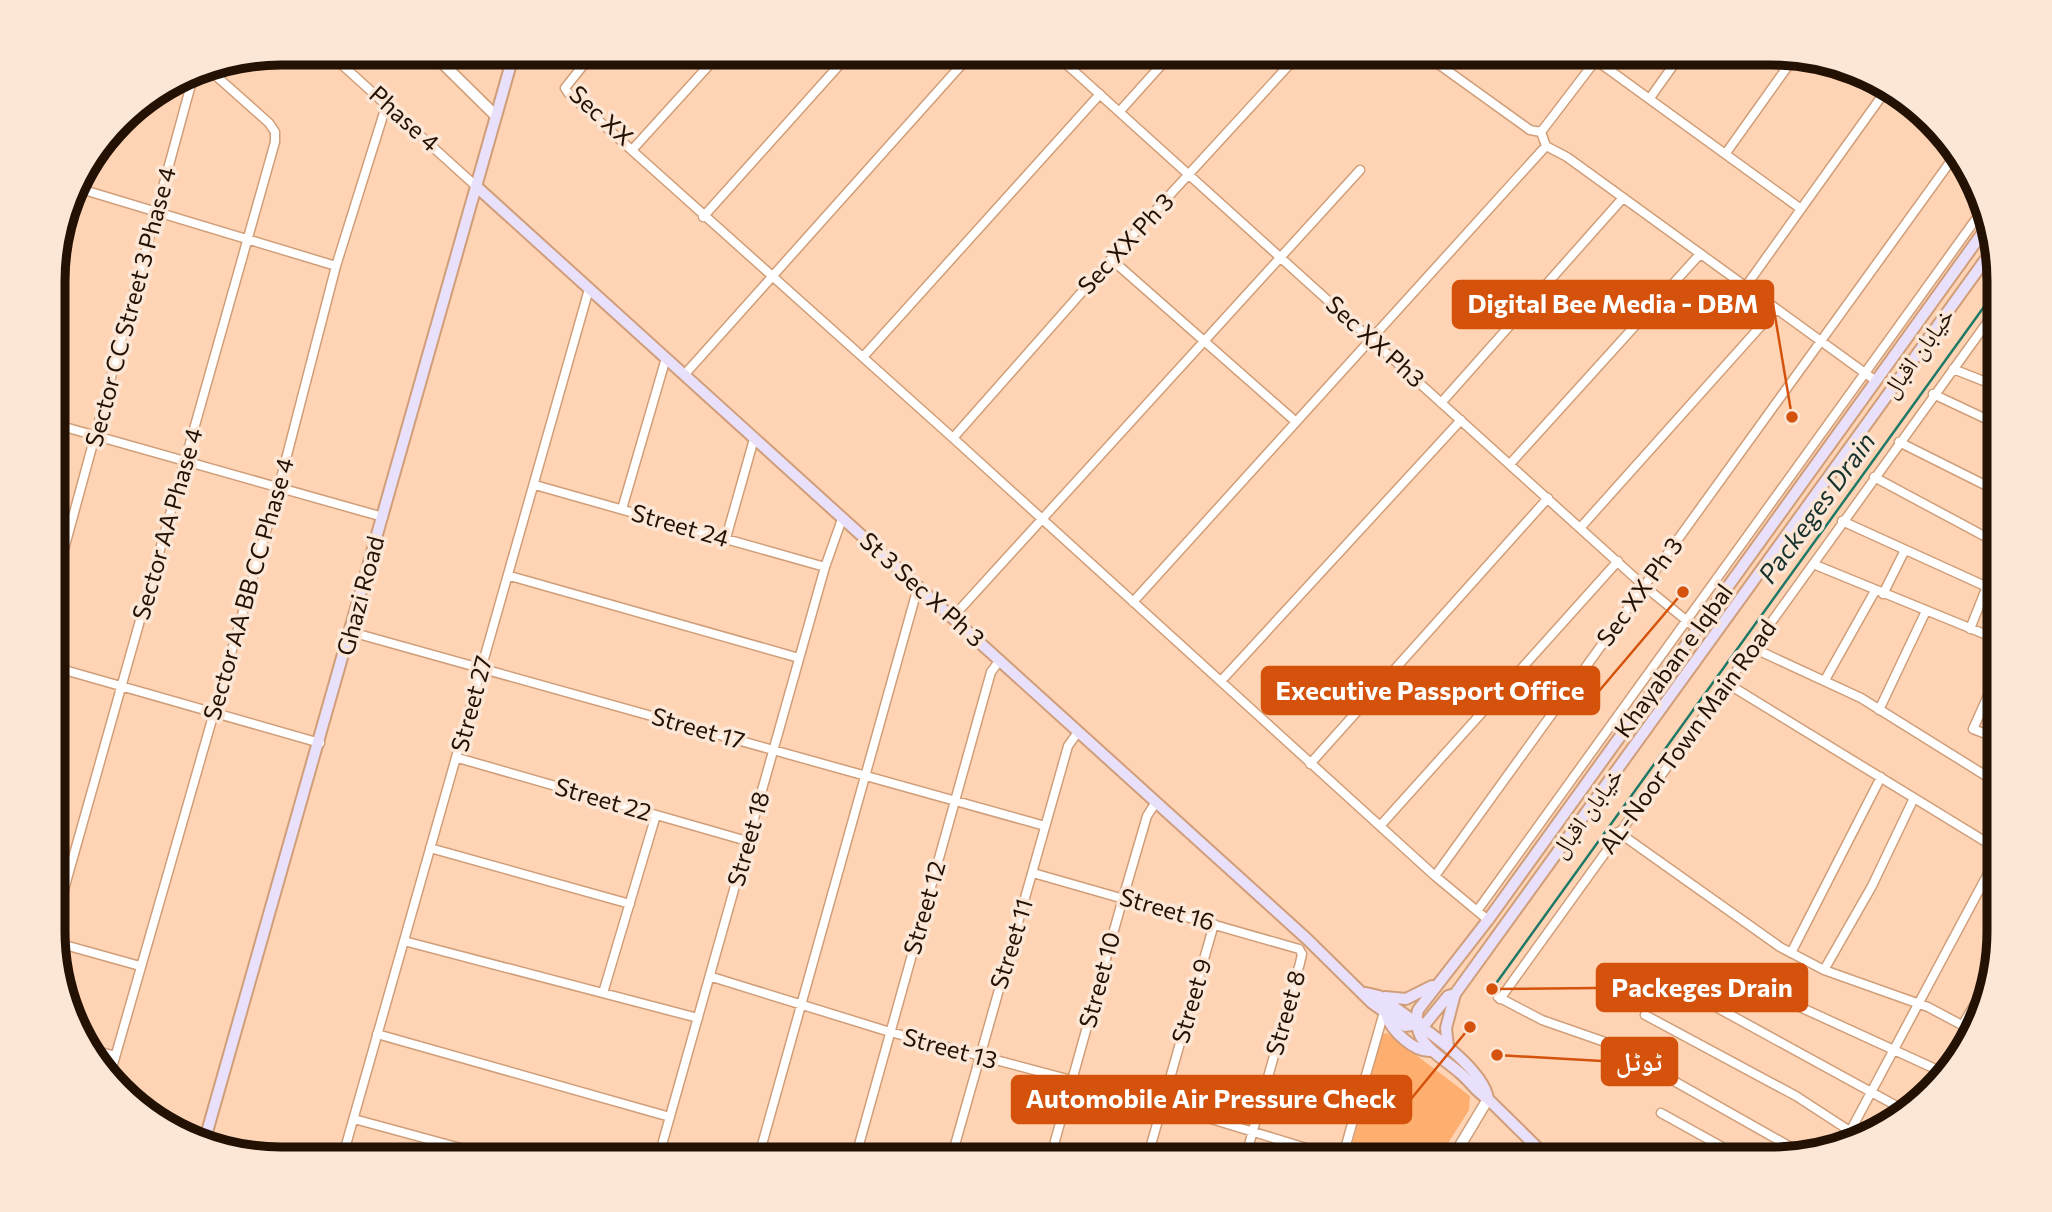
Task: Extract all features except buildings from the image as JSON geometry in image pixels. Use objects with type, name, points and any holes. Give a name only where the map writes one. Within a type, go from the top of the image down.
[{"type":"main road","name":"Ghazi Road","points":[[207,1134],[478,188],[510,65]]},
{"type":"main road","name":"St 3 Sec X Ph 3","points":[[478,188],[1307,939],[1385,1013],[1400,1024],[1417,1026]]},
{"type":"main road","name":"Khayaban e Iqbal","points":[[1417,1026],[1418,1010],[1488,920],[1982,234]]},
{"type":"main road","name":"خیابان اقبال","points":[[1417,1026],[1429,1020],[1448,996],[1455,994],[1986,259]]},
{"type":"main road","points":[[1769,530],[1783,541]]},
{"type":"main road","points":[[1379,996],[1406,999],[1438,983]]},
{"type":"main road","name":"St 3 Sec X Ph 3","points":[[1366,993],[1379,996],[1417,1026]]},
{"type":"main road","points":[[1448,1047],[1448,1018],[1455,994]]},
{"type":"main road","points":[[1385,1013],[1389,1024],[1397,1032],[1422,1051],[1432,1051]]},
{"type":"main road","points":[[1417,1026],[1448,1047],[1483,1081],[1488,1099]]},
{"type":"main road","points":[[1417,1026],[1423,1042],[1464,1077],[1476,1092],[1488,1099],[1537,1147]]},
{"type":"street","name":"Phase 4","points":[[344,65],[478,188]]},
{"type":"street","points":[[445,65],[495,115]]},
{"type":"street","name":"Sec XX","points":[[583,65],[565,88],[632,150],[708,65]]},
{"type":"street","points":[[703,217],[839,65]]},
{"type":"street","points":[[685,374],[960,65]]},
{"type":"street","name":"Sec XX Ph3","points":[[1068,65],[1644,586],[1696,629]]},
{"type":"street","points":[[1119,111],[1160,65]]},
{"type":"street","name":"Sec XX Ph 3","points":[[953,438],[1111,258],[1288,65]]},
{"type":"street","points":[[1441,65],[1530,130],[1541,132]]},
{"type":"street","points":[[1541,132],[1592,65]]},
{"type":"street","points":[[1603,65],[1801,209]]},
{"type":"street","points":[[1650,98],[1673,65]]},
{"type":"street","points":[[1726,153],[1787,66]]},
{"type":"street","name":"Sector AA Phase 4","points":[[65,887],[275,142],[275,132],[269,123],[215,75]]},
{"type":"street","name":"Sector CC Street 3 Phase 4","points":[[65,548],[191,85]]},
{"type":"street","points":[[863,357],[1100,94]]},
{"type":"street","points":[[1746,286],[1882,96]]},
{"type":"street","name":"Sector AA BB CC Phase 4","points":[[112,1067],[279,486],[336,266],[387,103]]},
{"type":"street","points":[[1541,132],[1546,146],[1567,157],[1876,381]]},
{"type":"street","points":[[1133,601],[1546,146]]},
{"type":"street","points":[[632,150],[1434,876],[1488,920]]},
{"type":"street","name":"Sec XX Ph 3","points":[[1434,876],[1951,161]]},
{"type":"street","points":[[952,618],[1360,170]]},
{"type":"street","points":[[85,190],[336,266]]},
{"type":"street","points":[[1441,402],[1622,199]]},
{"type":"street","points":[[1476,911],[1977,217]]},
{"type":"street","points":[[1510,464],[1700,254]]},
{"type":"street","points":[[1111,258],[1295,421]]},
{"type":"street","name":"Street 27","points":[[346,1147],[458,758],[481,667],[510,576],[589,289]]},
{"type":"street","points":[[1581,527],[1776,309]]},
{"type":"street","name":"AL-Noor Town Main Road","points":[[1789,1146],[1605,1042],[1542,1020],[1499,998],[1987,322]]},
{"type":"street","points":[[622,509],[666,358]]},
{"type":"street","points":[[1953,369],[1987,382]]},
{"type":"street","points":[[1933,394],[1987,419]]},
{"type":"street","points":[[1221,681],[1461,420]]},
{"type":"street","points":[[65,427],[383,517]]},
{"type":"street","points":[[726,538],[754,439]]},
{"type":"street","points":[[1899,442],[1987,486]]},
{"type":"street","points":[[1874,477],[1987,538]]},
{"type":"street","name":"Street 24","points":[[534,485],[825,567]]},
{"type":"street","points":[[1310,764],[1548,498]]},
{"type":"street","name":"Street 18","points":[[661,1147],[712,977],[747,841],[825,567],[842,519]]},
{"type":"street","points":[[1842,522],[1985,586]]},
{"type":"street","points":[[1825,680],[1905,550]]},
{"type":"street","name":"Sec XX Ph 3","points":[[1380,825],[1618,561]]},
{"type":"street","points":[[1813,564],[1987,635]]},
{"type":"street","points":[[510,576],[799,658]]},
{"type":"street","points":[[1970,629],[1987,582]]},
{"type":"street","points":[[761,1147],[918,587]]},
{"type":"street","points":[[1879,710],[1926,611]]},
{"type":"street","name":"Street 17","points":[[351,632],[1045,826]]},
{"type":"street","points":[[1753,648],[1825,680],[1987,777]]},
{"type":"street","name":"Street 12","points":[[858,1147],[991,672],[1000,660]]},
{"type":"street","points":[[65,670],[320,743]]},
{"type":"street","points":[[1728,684],[1987,844]]},
{"type":"street","points":[[1987,699],[1973,729],[1987,735]]},
{"type":"street","name":"Street 11","points":[[954,1147],[1068,746],[1078,732]]},
{"type":"street","name":"Street 22","points":[[458,758],[747,841]]},
{"type":"street","points":[[1791,953],[1881,778]]},
{"type":"street","points":[[1824,970],[1872,886],[1914,799]]},
{"type":"street","name":"Street 10","points":[[1053,1147],[1147,816],[1156,803]]},
{"type":"street","points":[[603,993],[656,815]]},
{"type":"street","points":[[1618,832],[1791,953],[1824,970],[1919,1004],[1964,1024],[1973,1008]]},
{"type":"street","points":[[430,848],[630,904]]},
{"type":"street","name":"Street 16","points":[[1033,873],[1299,948]]},
{"type":"street","points":[[1850,1132],[1987,874]]},
{"type":"street","name":"Street 9","points":[[1150,1147],[1214,924]]},
{"type":"street","points":[[1299,948],[1307,939]]},
{"type":"street","points":[[404,941],[698,1018]]},
{"type":"street","points":[[66,945],[140,966]]},
{"type":"street","name":"Street 8","points":[[1248,1147],[1300,963],[1302,954],[1299,948]]},
{"type":"street","name":"Street 13","points":[[712,977],[890,1032],[1162,1104],[1304,1147]]},
{"type":"street","points":[[1663,978],[1897,1106]]},
{"type":"street","points":[[1734,984],[1788,1002],[1937,1070]]},
{"type":"street","points":[[1346,1147],[1385,1013]]},
{"type":"street","points":[[1645,1014],[1796,1096],[1850,1132]]},
{"type":"street","points":[[377,1034],[670,1117]]},
{"type":"street","points":[[102,1052],[115,1056]]},
{"type":"street","points":[[1459,1147],[1488,1099]]},
{"type":"street","points":[[1661,1113],[1722,1147]]},
{"type":"street","points":[[354,1119],[457,1147]]},
{"type":"shaded area","points":[[1387,1033],[1470,1096],[1469,1110],[1446,1147],[1351,1147],[1382,1034]]},
{"type":"waterway","name":"Packeges Drain","points":[[1492,989],[1987,303]]},
{"type":"place","name":"Digital Bee Media - DBM","points":[[1792,417]]},
{"type":"place","name":"Executive Passport Office","points":[[1683,592]]},
{"type":"place","name":"Packeges Drain","points":[[1492,989]]},
{"type":"place","name":"Automobile Air Pressure Check","points":[[1470,1027]]},
{"type":"place","name":"ٹوٹل","points":[[1497,1055]]}]
